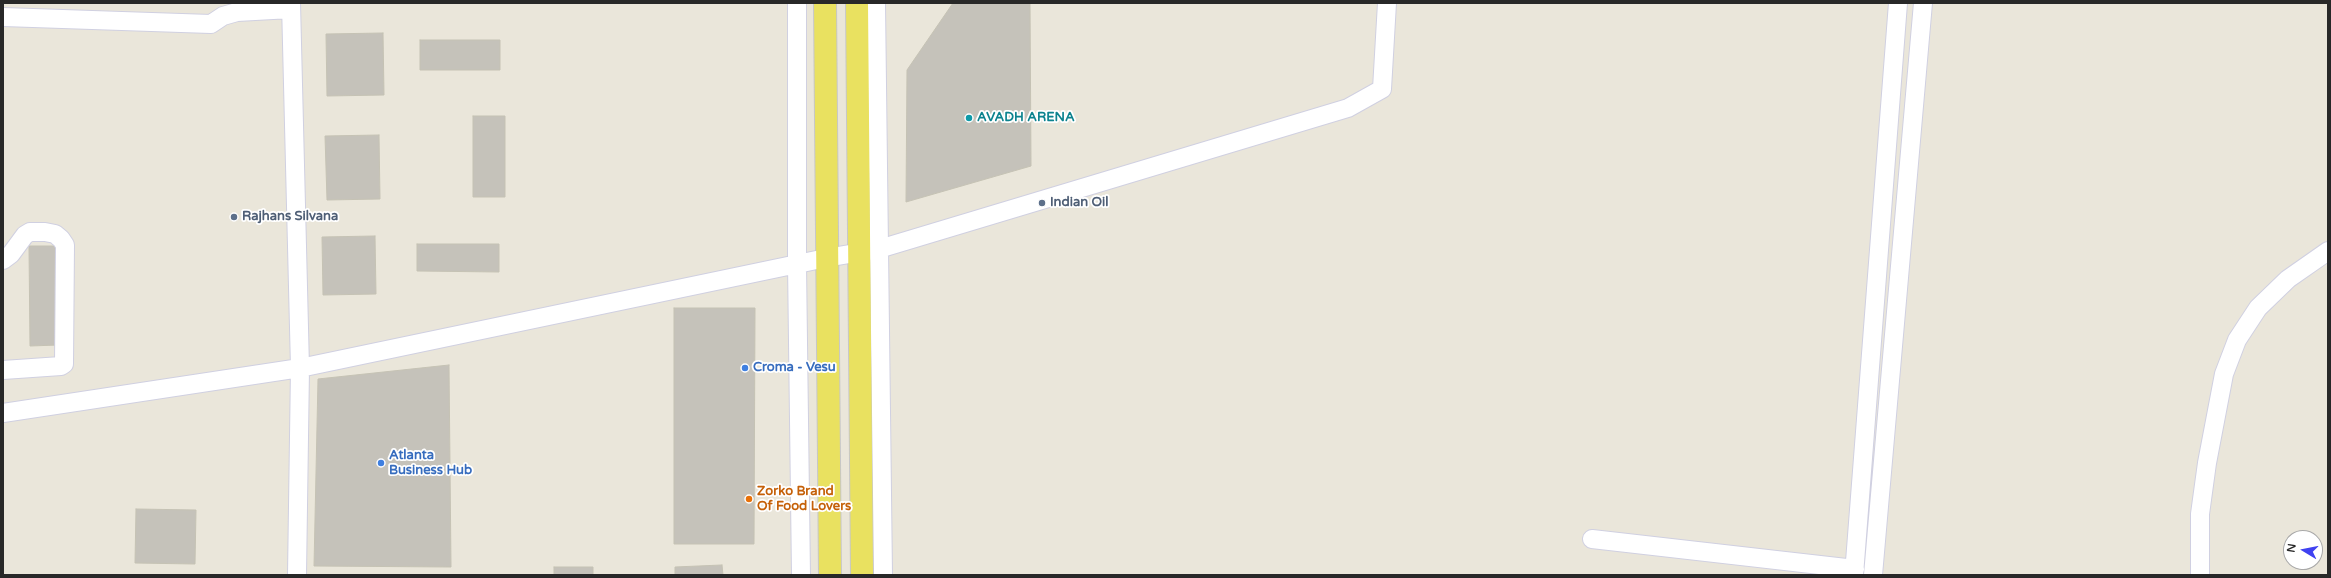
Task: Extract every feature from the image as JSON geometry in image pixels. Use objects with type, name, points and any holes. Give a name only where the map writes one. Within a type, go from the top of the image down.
[{"type":"main road","points":[[825,3],[826,258],[830,575]]},
{"type":"main road","points":[[857,3],[869,250],[862,575]]},
{"type":"street","points":[[797,3],[796,264],[801,575]]},
{"type":"street","points":[[876,3],[869,250],[883,575]]},
{"type":"street","points":[[3,412],[300,368],[869,250],[1348,108],[1382,89],[1387,3]]},
{"type":"street","points":[[1592,538],[1854,572],[1898,3]]},
{"type":"street","points":[[1873,575],[1923,3]]},
{"type":"street","points":[[3,17],[211,24],[223,16],[237,12],[291,6],[300,368],[297,575]]},
{"type":"street","points":[[3,260],[11,254],[25,235],[30,232],[55,234],[65,245],[64,364],[61,366],[3,370]]},
{"type":"street","points":[[2200,575],[2200,514],[2207,463],[2224,374],[2237,340],[2263,303],[2288,279],[2328,251]]},
{"type":"building","name":"AVADH ARENA","points":[[953,3],[1030,3],[1031,166],[906,202],[907,70]]},
{"type":"building","points":[[383,33],[384,95],[327,96],[326,34]]},
{"type":"building","points":[[420,40],[500,40],[500,70],[420,70]]},
{"type":"building","points":[[473,116],[505,116],[505,197],[473,197]]},
{"type":"building","points":[[379,135],[380,199],[327,200],[325,136]]},
{"type":"building","points":[[375,236],[376,294],[323,295],[322,237]]},
{"type":"building","points":[[417,244],[499,244],[499,272],[417,271]]},
{"type":"building","points":[[29,246],[56,246],[58,345],[30,346]]},
{"type":"building","points":[[674,308],[755,308],[754,544],[674,544]]},
{"type":"building","points":[[449,365],[451,567],[314,566],[318,379]]},
{"type":"building","points":[[136,509],[196,510],[195,564],[135,563]]},
{"type":"building","points":[[722,565],[723,575],[675,575],[675,567]]},
{"type":"building","points":[[554,567],[593,567],[593,575],[554,575]]},
{"type":"place","name":"AVADH ARENA","points":[[969,118]]},
{"type":"place","name":"Indian Oil","points":[[1042,203]]},
{"type":"place","name":"Rajhans Silvana","points":[[234,217]]},
{"type":"place","name":"Croma - Vesu","points":[[745,368]]},
{"type":"place","name":"Atlanta Business Hub","points":[[381,463]]},
{"type":"place","name":"Zorko Brand Of Food Lovers","points":[[749,499]]}]
